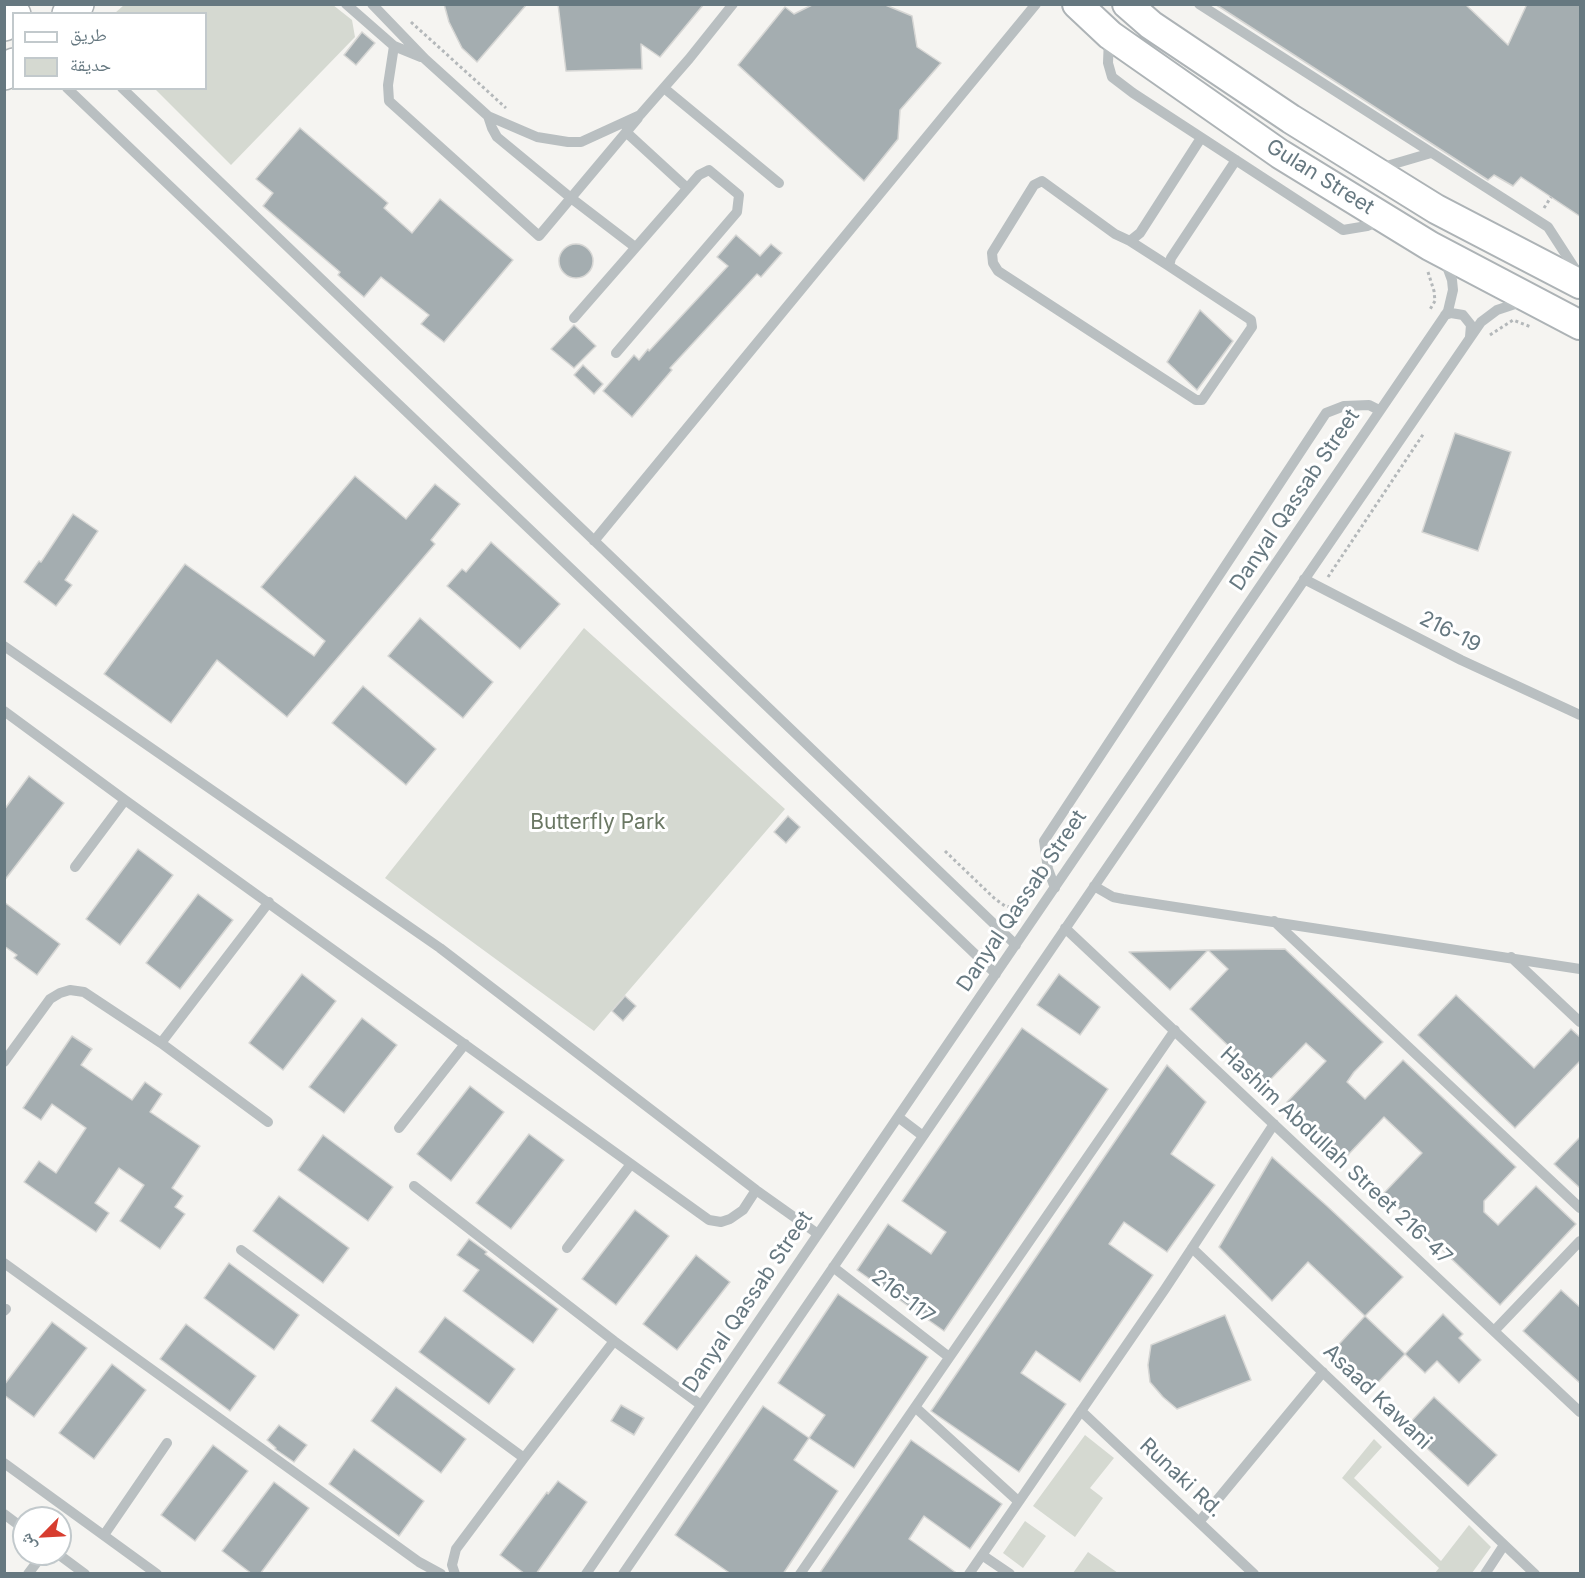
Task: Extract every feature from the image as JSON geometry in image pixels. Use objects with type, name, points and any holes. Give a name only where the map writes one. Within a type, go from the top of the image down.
[{"type":"main road","name":"Gulan Street","points":[[1077,4],[1110,34],[1280,154],[1430,246],[1533,314],[1581,325]]},
{"type":"main road","name":"Gulan Street","points":[[1127,4],[1151,25],[1281,113],[1436,209],[1581,284]]},
{"type":"street","points":[[346,4],[394,46],[425,59]]},
{"type":"street","points":[[372,4],[425,59],[488,116],[537,137],[581,142],[640,116]]},
{"type":"street","points":[[394,46],[388,85],[389,101],[539,236],[733,4]]},
{"type":"street","points":[[594,541],[1036,4]]},
{"type":"street","points":[[1199,4],[1548,227],[1581,278]]},
{"type":"street","points":[[1110,34],[1108,63],[1112,77],[1133,93],[1344,230],[1367,226],[1386,219]]},
{"type":"street","points":[[664,88],[779,183]]},
{"type":"street","points":[[69,90],[996,974]]},
{"type":"street","points":[[124,90],[1016,945]]},
{"type":"street","points":[[488,116],[497,137],[635,247]]},
{"type":"street","points":[[626,132],[687,188]]},
{"type":"street","points":[[1130,241],[1140,233],[1201,138]]},
{"type":"street","points":[[1372,169],[1390,166],[1431,153]]},
{"type":"street","points":[[1169,266],[1171,258],[1236,160]]},
{"type":"street","points":[[574,318],[687,188],[699,175],[710,170],[739,195],[737,212],[616,353]]},
{"type":"street","points":[[1042,181],[1115,234],[1169,266],[1251,320],[1252,327],[1202,400],[1196,399],[998,271],[993,263],[992,253],[1034,184],[1042,181]]},
{"type":"street","name":"Danyal Qassab Street","points":[[586,1574],[1445,315],[1451,301],[1452,280],[1441,255],[1430,246]]},
{"type":"street","points":[[623,1574],[1481,322],[1497,309],[1509,304],[1533,314]]},
{"type":"street","points":[[1445,315],[1451,313],[1463,315],[1471,325],[1470,338]]},
{"type":"street","points":[[1055,888],[1048,869],[1044,841],[1326,413],[1344,406],[1369,405],[1379,410]]},
{"type":"street","name":"216-19","points":[[1304,579],[1461,660],[1581,715]]},
{"type":"street","points":[[4,646],[440,948],[756,1190],[818,1234]]},
{"type":"street","points":[[4,711],[709,1221],[721,1222],[730,1219],[743,1209],[756,1190]]},
{"type":"street","points":[[75,867],[125,800]]},
{"type":"street","points":[[1094,886],[1113,897],[1124,899],[1581,969]]},
{"type":"street","points":[[161,1043],[269,902]]},
{"type":"street","points":[[1273,921],[1581,1208]]},
{"type":"street","name":"Hashim Abdullah Street 216-47","points":[[1065,928],[1581,1412]]},
{"type":"street","points":[[1511,957],[1581,1022]]},
{"type":"street","points":[[4,1062],[50,999],[70,990],[84,993],[161,1043],[268,1122]]},
{"type":"street","points":[[800,1574],[1175,1030]]},
{"type":"street","points":[[399,1128],[465,1044]]},
{"type":"street","points":[[898,1117],[923,1136]]},
{"type":"street","points":[[969,1574],[1082,1412],[1274,1124]]},
{"type":"street","points":[[567,1248],[631,1164]]},
{"type":"street","points":[[414,1186],[614,1341],[701,1405]]},
{"type":"street","points":[[1494,1331],[1581,1240]]},
{"type":"street","name":"Asaad Kawani","points":[[1192,1248],[1535,1574]]},
{"type":"street","points":[[241,1250],[524,1458]]},
{"type":"street","points":[[4,1263],[419,1562],[441,1574]]},
{"type":"street","name":"216-117","points":[[832,1267],[949,1357]]},
{"type":"street","points":[[455,1574],[452,1565],[456,1549],[614,1341]]},
{"type":"street","points":[[1199,1522],[1323,1372]]},
{"type":"street","points":[[915,1407],[1018,1501]]},
{"type":"street","name":"Runaki Rd.","points":[[1082,1412],[1254,1574]]},
{"type":"street","points":[[104,1535],[166,1443]]},
{"type":"street","points":[[4,1463],[157,1574]]},
{"type":"street","points":[[1485,1574],[1504,1545]]},
{"type":"street","points":[[982,1555],[1010,1574]]},
{"type":"street","points":[[72,1564],[85,1574]]},
{"type":"path","points":[[409,20],[521,121],[528,133]]},
{"type":"path","points":[[1542,212],[1551,197]]},
{"type":"path","points":[[1489,336],[1513,320],[1533,314]]},
{"type":"path","points":[[1321,587],[1424,433]]},
{"type":"green space","points":[[124,5],[333,5],[352,20],[355,37],[231,165],[156,90],[207,90],[207,12],[116,12]]},
{"type":"green space","name":"Butterfly Park","points":[[584,628],[785,809],[594,1031],[385,878]]},
{"type":"green space","points":[[1085,1435],[1114,1458],[1090,1488],[1103,1498],[1075,1537],[1033,1506]]},
{"type":"green space","points":[[1374,1439],[1382,1447],[1354,1478],[1441,1561],[1469,1525],[1491,1547],[1472,1573],[1435,1573],[1439,1568],[1342,1478]]},
{"type":"green space","points":[[1025,1521],[1046,1536],[1023,1568],[1003,1553]]},
{"type":"green space","points":[[1088,1552],[1118,1573],[1073,1573]]},
{"type":"building","points":[[444,4],[527,4],[477,62],[462,48],[449,22]]},
{"type":"building","points":[[558,4],[704,4],[660,57],[641,44],[642,69],[566,71]]},
{"type":"building","points":[[814,4],[883,4],[912,16],[917,47],[941,63],[900,110],[898,139],[864,181],[738,65],[785,7],[794,14]]},
{"type":"building","points":[[1215,4],[1465,4],[1508,45],[1527,4],[1581,4],[1581,217],[1521,177],[1513,186],[1494,175],[1488,180]]},
{"type":"building","points":[[362,32],[375,43],[356,65],[344,55]]},
{"type":"building","points":[[300,128],[388,203],[384,208],[412,233],[440,199],[513,260],[444,342],[421,324],[429,315],[381,277],[364,297],[338,275],[340,272],[263,206],[273,193],[256,179]]},
{"type":"building","points":[[736,235],[760,256],[771,244],[782,253],[761,277],[757,274],[670,368],[672,370],[632,417],[603,391],[634,355],[639,360],[648,349],[649,351],[728,266],[717,257]]},
{"type":"building","points":[[576,244],[588,249],[593,261],[588,273],[576,278],[564,273],[559,261],[564,249]]},
{"type":"building","points":[[1200,310],[1233,341],[1197,390],[1167,362]]},
{"type":"building","points":[[574,325],[596,346],[574,368],[551,349]]},
{"type":"building","points":[[583,365],[603,384],[594,394],[574,375]]},
{"type":"building","points":[[1455,433],[1511,452],[1478,551],[1422,532]]},
{"type":"building","points":[[355,476],[406,519],[435,484],[460,504],[431,540],[435,544],[287,717],[217,660],[171,723],[104,674],[185,564],[314,656],[325,641],[261,587]]},
{"type":"building","points":[[73,514],[98,531],[65,580],[72,585],[56,606],[24,582],[39,561],[41,562]]},
{"type":"building","points":[[491,542],[560,604],[520,649],[447,586],[462,569],[466,572]]},
{"type":"building","points":[[420,618],[493,682],[463,718],[388,656]]},
{"type":"building","points":[[363,686],[436,749],[406,785],[332,723]]},
{"type":"building","points":[[29,776],[64,803],[4,881],[4,810]]},
{"type":"building","points":[[788,816],[800,827],[786,843],[774,832]]},
{"type":"building","points":[[138,849],[173,875],[120,945],[86,919]]},
{"type":"building","points":[[198,894],[233,920],[180,989],[146,963]]},
{"type":"building","points":[[4,902],[60,944],[37,975],[14,958],[17,955],[4,946]]},
{"type":"building","points":[[1285,949],[1383,1042],[1347,1082],[1365,1099],[1403,1060],[1516,1167],[1484,1201],[1484,1212],[1498,1225],[1536,1186],[1576,1224],[1500,1305],[1383,1194],[1422,1153],[1384,1117],[1345,1158],[1287,1102],[1326,1061],[1306,1043],[1267,1083],[1190,1009],[1228,969],[1208,950]]},
{"type":"building","points":[[1208,950],[1170,990],[1129,952]]},
{"type":"building","points":[[302,974],[336,1001],[283,1070],[249,1043]]},
{"type":"building","points":[[1059,974],[1100,1007],[1080,1035],[1037,1005]]},
{"type":"building","points":[[1456,995],[1534,1068],[1571,1029],[1581,1038],[1581,1060],[1515,1128],[1418,1035]]},
{"type":"building","points":[[625,996],[636,1006],[623,1021],[612,1011]]},
{"type":"building","points":[[362,1018],[397,1045],[344,1113],[309,1087]]},
{"type":"building","points":[[1022,1028],[1108,1089],[944,1331],[857,1270],[888,1224],[931,1254],[946,1232],[902,1201]]},
{"type":"building","points":[[72,1036],[92,1049],[81,1065],[132,1100],[145,1082],[162,1094],[150,1112],[200,1146],[172,1188],[183,1196],[175,1207],[185,1214],[160,1249],[120,1221],[144,1185],[119,1168],[95,1203],[109,1213],[96,1232],[24,1182],[39,1161],[56,1173],[86,1128],[52,1104],[41,1120],[23,1108]]},
{"type":"building","points":[[1167,1065],[1206,1102],[1171,1154],[1215,1185],[1167,1252],[1124,1222],[1109,1244],[1153,1275],[1080,1382],[1036,1351],[1021,1373],[1066,1404],[1019,1472],[931,1411]]},
{"type":"building","points":[[470,1086],[504,1112],[451,1181],[417,1154]]},
{"type":"building","points":[[529,1134],[564,1160],[511,1229],[476,1203]]},
{"type":"building","points":[[323,1135],[393,1187],[368,1221],[298,1170]]},
{"type":"building","points":[[1581,1136],[1581,1189],[1554,1164]]},
{"type":"building","points":[[1272,1157],[1403,1277],[1365,1316],[1308,1262],[1272,1301],[1219,1247]]},
{"type":"building","points":[[279,1196],[349,1248],[323,1283],[253,1231]]},
{"type":"building","points":[[635,1210],[669,1236],[616,1305],[582,1279]]},
{"type":"building","points":[[469,1239],[487,1252],[485,1254],[558,1309],[533,1343],[463,1291],[479,1270],[457,1255]]},
{"type":"building","points":[[696,1255],[730,1282],[677,1350],[643,1324]]},
{"type":"building","points":[[229,1263],[299,1315],[274,1350],[204,1298]]},
{"type":"building","points":[[1561,1290],[1581,1308],[1581,1384],[1523,1331]]},
{"type":"building","points":[[838,1294],[928,1357],[854,1468],[809,1438],[825,1415],[778,1383]]},
{"type":"building","points":[[1443,1314],[1463,1334],[1459,1338],[1481,1360],[1459,1383],[1437,1361],[1425,1373],[1405,1354]]},
{"type":"building","points":[[1225,1315],[1251,1380],[1177,1409],[1150,1382],[1148,1365],[1151,1345]]},
{"type":"building","points":[[1365,1316],[1405,1354],[1369,1392],[1329,1355]]},
{"type":"building","points":[[445,1317],[515,1369],[489,1404],[419,1352]]},
{"type":"building","points":[[52,1322],[87,1348],[34,1417],[4,1395],[4,1385]]},
{"type":"building","points":[[186,1324],[256,1376],[230,1411],[160,1359]]},
{"type":"building","points":[[112,1364],[146,1390],[94,1459],[59,1433]]},
{"type":"building","points":[[396,1387],[466,1439],[441,1473],[371,1421]]},
{"type":"building","points":[[1434,1397],[1497,1455],[1468,1486],[1405,1428]]},
{"type":"building","points":[[621,1405],[644,1418],[634,1435],[611,1421]]},
{"type":"building","points":[[763,1406],[809,1438],[794,1460],[838,1491],[783,1574],[731,1574],[675,1535]]},
{"type":"building","points":[[279,1425],[307,1445],[294,1462],[275,1449],[267,1440]]},
{"type":"building","points":[[911,1440],[1002,1504],[970,1549],[924,1516],[909,1539],[958,1574],[819,1574]]},
{"type":"building","points":[[213,1445],[248,1471],[195,1541],[161,1515]]},
{"type":"building","points":[[354,1449],[424,1501],[399,1536],[329,1484]]},
{"type":"building","points":[[558,1481],[587,1502],[536,1574],[525,1574],[500,1555],[547,1492],[548,1494]]},
{"type":"building","points":[[274,1482],[309,1508],[260,1574],[252,1574],[222,1551]]}]
